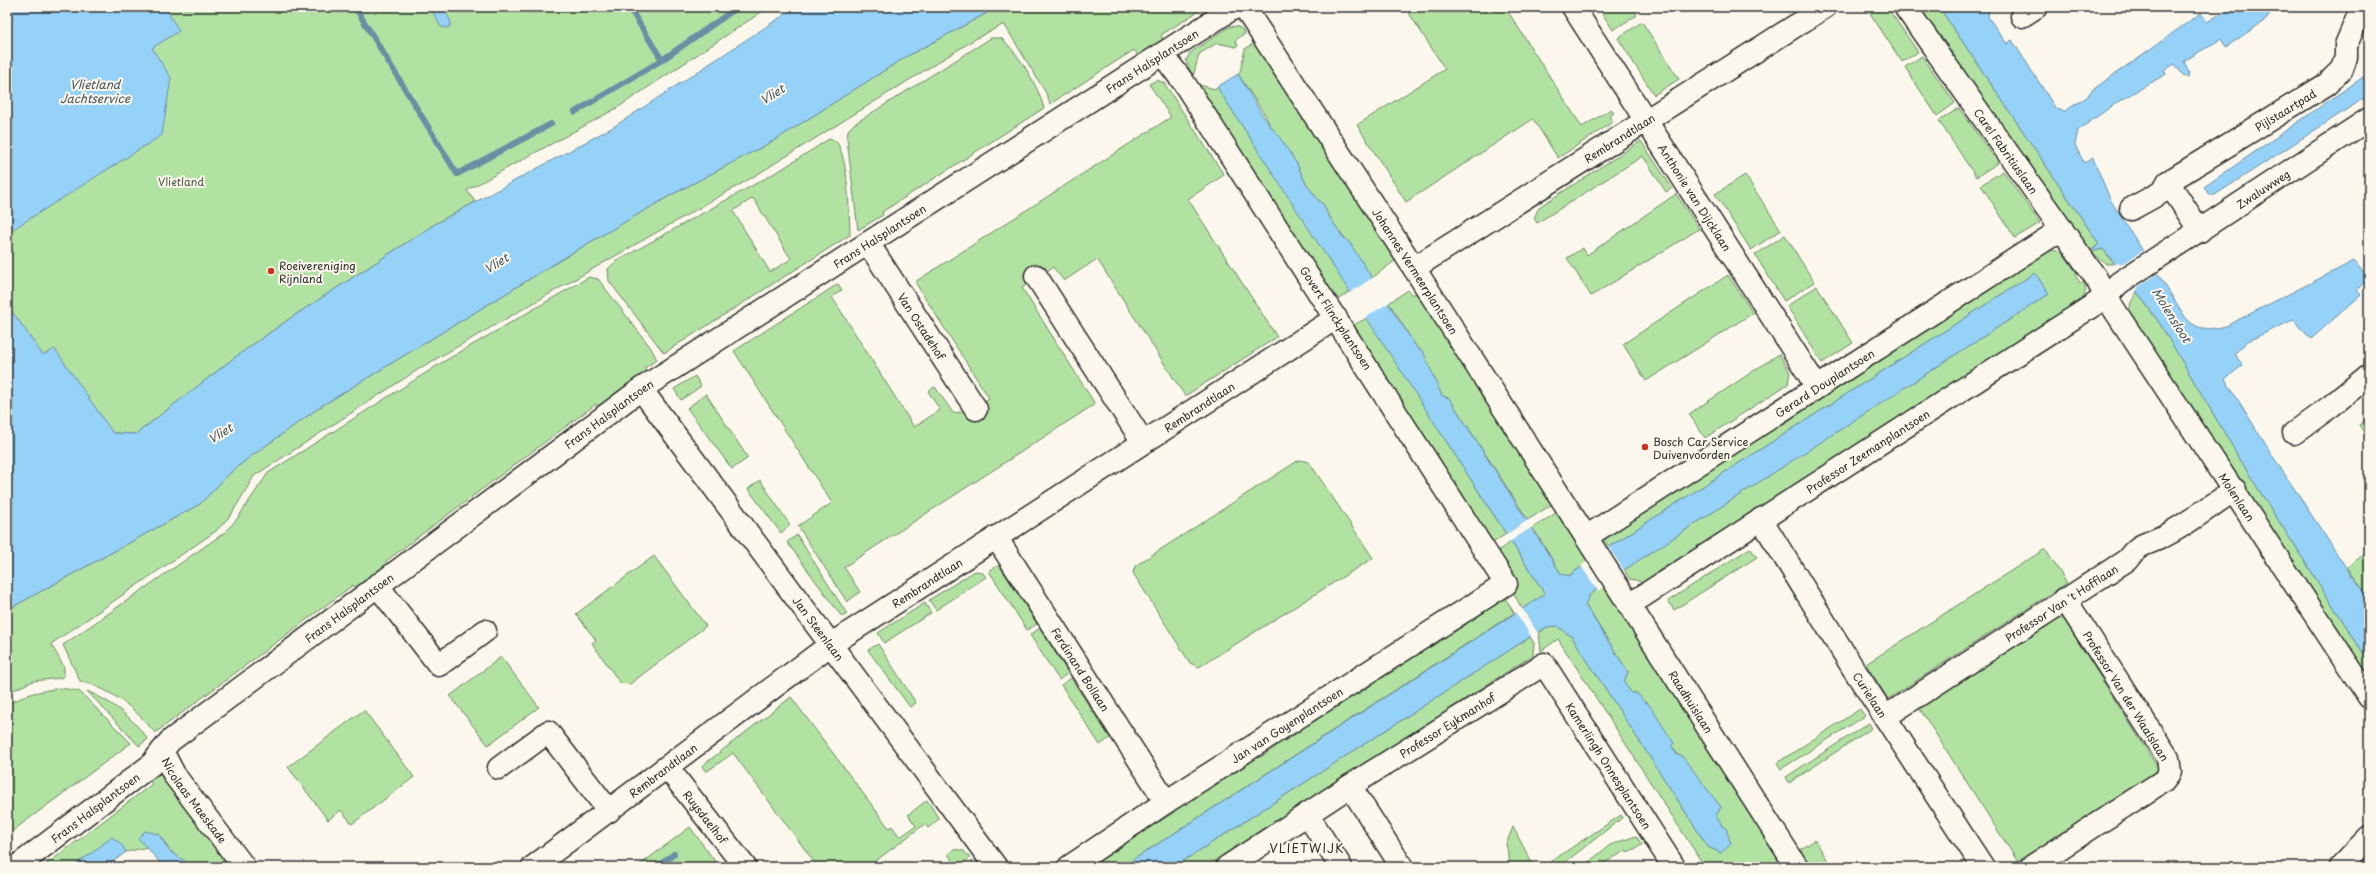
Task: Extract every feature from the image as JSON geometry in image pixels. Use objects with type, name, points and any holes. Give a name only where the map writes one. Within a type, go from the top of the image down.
[{"type":"street","name":"Frans Halsplantsoen","points":[[16,867],[151,766],[170,741],[376,585],[641,389],[1235,7]]},
{"type":"street","name":"Johannes Vermeerplantsoen","points":[[1244,7],[1414,268],[1589,543]]},
{"type":"street","name":"Anthonie van Dijcklaan","points":[[1573,7],[1817,387]]},
{"type":"street","name":"Rembrandtlaan","points":[[1414,268],[1825,7]]},
{"type":"street","name":"Carel Fabritiuslaan","points":[[1905,7],[2096,278],[2112,290]]},
{"type":"street","name":"Pijlstaartpad","points":[[2130,209],[2162,192],[2168,182],[2328,84],[2342,70],[2346,57],[2346,45],[2362,7]]},
{"type":"street","name":"Govert Flinckplantsoen","points":[[1163,54],[1184,83],[1506,584]]},
{"type":"street","name":"Zwaluwweg","points":[[2156,258],[2200,231],[2369,119]]},
{"type":"street","points":[[2168,182],[2200,231]]},
{"type":"street","name":"Gerard Douplantsoen","points":[[1589,543],[1817,387],[2062,229]]},
{"type":"street","name":"Van Ostadehof","points":[[868,243],[976,409]]},
{"type":"street","name":"Professor Zeemanplantsoen","points":[[1629,605],[2112,290],[2156,258]]},
{"type":"street","points":[[1036,276],[1143,442]]},
{"type":"street","name":"Molenlaan","points":[[2112,290],[2235,490],[2369,697]]},
{"type":"street","name":"Rembrandtlaan","points":[[533,867],[830,645],[1336,318]]},
{"type":"street","points":[[2294,433],[2332,406],[2369,374]]},
{"type":"street","name":"Jan Steenlaan","points":[[641,389],[996,867]]},
{"type":"street","name":"Professor Van 't Hofflaan","points":[[1885,717],[2127,560],[2135,549],[2145,542],[2161,537],[2235,490]]},
{"type":"street","name":"Curielaan","points":[[1761,519],[1885,717],[1984,867]]},
{"type":"street","name":"Ferdinand Bollaan","points":[[996,537],[1166,802]]},
{"type":"street","name":"Raadhuislaan","points":[[1589,543],[1797,867]]},
{"type":"street","name":"Jan van Goyenplantsoen","points":[[1068,867],[1166,802],[1506,584]]},
{"type":"street","points":[[376,585],[439,666],[485,631]]},
{"type":"street","name":"Professor Van der Waalslaan","points":[[2031,867],[2163,781],[2170,772],[2168,758],[2065,599]]},
{"type":"street","name":"Professor Eykmanhof","points":[[1227,867],[1350,786],[1544,664]]},
{"type":"street","name":"Kamerlingh Onnesplantsoen","points":[[1544,664],[1674,867]]},
{"type":"street","points":[[499,768],[548,732],[609,811]]},
{"type":"street","name":"Nicolaas Maeskade","points":[[162,751],[175,776],[244,867]]},
{"type":"street","name":"Ruysdaelhof","points":[[667,767],[745,867]]},
{"type":"street","points":[[1350,786],[1402,867]]},
{"type":"street","points":[[1307,814],[1341,867]]},
{"type":"street","points":[[2340,867],[2369,837]]},
{"type":"green space","name":"Vlietland","points":[[7,7],[769,7],[617,108],[467,190],[475,202],[435,224],[292,317],[234,358],[136,434],[115,433],[7,486]]},
{"type":"green space","points":[[998,7],[1205,7],[1161,35],[1164,41],[1139,57],[1134,50],[1050,104],[1046,93],[1004,24],[977,38],[753,177],[422,367],[254,476],[231,515],[216,531],[51,644],[64,667],[64,676],[61,678],[33,681],[7,693],[7,610],[200,504],[230,473],[323,405],[587,244],[673,194],[775,140],[904,58]]},
{"type":"green space","points":[[1405,7],[1505,7],[1582,127],[1611,109],[1614,113],[1609,116],[1613,122],[1558,158],[1533,119],[1406,202],[1357,125],[1445,69]]},
{"type":"green space","points":[[1598,7],[1632,7],[1637,15],[1613,30]]},
{"type":"green space","points":[[1866,7],[1887,7],[1918,52],[1902,62]]},
{"type":"green space","points":[[1914,7],[1939,7],[2099,244],[2093,249],[2094,251],[2103,249],[2114,264],[2106,264],[2094,254],[2087,252]]},
{"type":"green space","points":[[1642,22],[1679,79],[1654,95],[1618,38]]},
{"type":"green space","points":[[1236,26],[1242,29],[1245,34],[1235,40],[1238,45],[1236,47],[1217,43],[1199,54],[1193,77],[1186,61],[1190,53],[1229,27]]},
{"type":"green space","points":[[991,38],[1001,38],[1015,53],[1027,70],[1037,89],[1044,108],[882,212],[883,215],[858,230],[847,139],[848,130],[854,124]]},
{"type":"green space","points":[[1256,42],[1396,260],[1372,278],[1349,242],[1342,236],[1327,213],[1324,205],[1318,200],[1304,180],[1297,164],[1273,131],[1265,115],[1238,74],[1240,72],[1245,49]]},
{"type":"green space","points":[[1922,56],[1955,103],[1937,116],[1905,67]]},
{"type":"green space","points":[[1157,80],[1164,83],[1224,175],[1188,199],[1277,337],[1185,396],[1097,259],[1064,281],[1053,267],[1022,288],[1095,404],[844,567],[860,592],[847,602],[798,526],[832,503],[734,351],[838,284],[842,290],[832,297],[914,427],[940,410],[928,391],[935,387],[953,413],[968,411],[989,398],[915,282],[1171,117],[1149,84]]},
{"type":"green space","points":[[1192,83],[1215,89],[1217,87],[1350,291],[1339,299],[1335,295],[1329,299]]},
{"type":"green space","points":[[1959,108],[1998,163],[1976,177],[1939,121]]},
{"type":"green space","points":[[829,139],[836,141],[844,160],[846,173],[849,200],[850,235],[664,353],[609,281],[608,269],[615,262],[782,169]],"holes":[[[753,198],[791,259],[770,272],[733,211]]]},
{"type":"green space","points":[[1641,141],[1672,188],[1666,192],[1643,156],[1537,223],[1534,218],[1539,207]]},
{"type":"green space","points":[[2003,171],[2040,223],[2015,238],[1981,185]]},
{"type":"green space","points":[[1745,175],[1781,230],[1751,250],[1715,194]]},
{"type":"green space","points":[[1676,194],[1699,229],[1591,296],[1567,258],[1583,248],[1587,255]]},
{"type":"green space","points":[[1785,235],[1814,282],[1784,301],[1755,255]]},
{"type":"green space","points":[[2051,250],[2062,252],[2077,273],[2075,275],[2080,283],[2083,282],[2085,291],[2081,300],[2084,305],[1890,423],[1807,477],[1703,551],[1699,546],[1657,572],[1660,578],[1646,587],[1639,581],[1630,579],[1604,540],[1612,530]],"holes":[[[2035,273],[2049,294],[1625,569],[1610,546]]]},
{"type":"green space","points":[[1728,275],[1753,313],[1646,381],[1623,344]]},
{"type":"green space","points":[[589,277],[598,279],[651,348],[657,360],[644,368],[648,374],[600,410],[596,404],[386,561],[390,567],[357,591],[353,585],[155,733],[139,715],[112,694],[80,681],[63,645],[224,533],[237,519],[268,473],[443,362]]},
{"type":"green space","points":[[1817,286],[1853,343],[1822,363],[1787,306]]},
{"type":"green space","points":[[1408,290],[1412,295],[1417,292],[1554,503],[1528,520],[1449,398],[1442,396],[1417,348],[1389,303]]},
{"type":"green space","points":[[2137,292],[2160,324],[2250,476],[2369,662],[2369,685],[2128,317],[2131,302]]},
{"type":"green space","points":[[1367,318],[1506,534],[1488,546],[1350,334],[1357,329],[1354,325]]},
{"type":"green space","points":[[1779,354],[1790,372],[1788,384],[1705,438],[1689,414]]},
{"type":"green space","points":[[695,376],[701,386],[681,400],[674,389]]},
{"type":"green space","points":[[706,394],[748,458],[732,469],[687,408]]},
{"type":"green space","points":[[2369,416],[2369,439],[2359,425]]},
{"type":"green space","points":[[1299,460],[1309,462],[1373,558],[1199,667],[1190,663],[1133,573],[1135,566]]},
{"type":"green space","points":[[760,480],[790,525],[781,533],[748,489]]},
{"type":"green space","points":[[1559,511],[1591,561],[1568,576],[1561,574],[1533,528]]},
{"type":"green space","points":[[797,535],[847,614],[842,617],[787,542]]},
{"type":"green space","points":[[1511,542],[1545,594],[1522,609],[1493,554]]},
{"type":"green space","points":[[1750,548],[1757,557],[1674,610],[1668,601]]},
{"type":"green space","points":[[2045,549],[2067,583],[1888,699],[1866,664]]},
{"type":"green space","points":[[2369,551],[2369,598],[2347,567]]},
{"type":"green space","points":[[654,556],[706,626],[630,684],[620,683],[592,643],[596,640],[576,614]]},
{"type":"green space","points":[[999,565],[1037,624],[1027,630],[989,571]]},
{"type":"green space","points":[[975,571],[982,572],[986,577],[936,610],[929,600]]},
{"type":"green space","points":[[1604,583],[1789,867],[1705,867],[1558,639],[1541,651],[1539,633],[1547,627],[1557,626],[1572,637],[1708,847],[1721,853],[1722,826],[1716,816],[1721,807],[1678,755],[1637,693],[1631,693],[1624,682],[1628,672],[1585,604],[1590,595]]},
{"type":"green space","points":[[1502,593],[1514,613],[1122,867],[1090,867],[1091,866],[1088,860],[1100,853],[1104,858],[1118,848],[1115,843],[1127,835],[1131,840],[1146,830],[1143,825],[1155,817],[1159,822],[1174,812],[1170,807],[1181,800],[1185,805],[1200,795],[1197,790],[1207,783],[1211,788],[1226,779],[1222,773],[1232,767],[1236,772],[1251,762],[1247,757],[1257,751],[1261,757],[1276,747],[1272,741],[1281,736],[1285,741],[1300,731],[1297,725],[1305,720],[1309,725],[1324,715],[1320,710],[1330,704],[1334,709],[1349,699],[1345,694],[1354,689],[1358,694],[1373,684],[1369,679],[1378,673],[1382,678],[1397,669],[1393,663],[1402,658],[1405,663],[1420,653],[1417,648],[1426,642],[1430,647],[1445,638],[1441,632],[1449,628],[1453,633],[1468,623],[1465,617],[1473,612],[1477,617],[1492,607],[1488,602]]},
{"type":"green space","points":[[925,603],[931,613],[884,643],[878,633]]},
{"type":"green space","points":[[2057,616],[2065,621],[2156,765],[2156,770],[2151,776],[2018,862],[1916,703]]},
{"type":"green space","points":[[1040,628],[1068,673],[1059,680],[1030,635]]},
{"type":"green space","points":[[1530,637],[1534,643],[1533,655],[1205,867],[1174,867]]},
{"type":"green space","points":[[878,644],[916,703],[910,707],[868,650]]},
{"type":"green space","points":[[501,657],[539,707],[488,745],[450,696]]},
{"type":"green space","points":[[1071,678],[1110,738],[1100,745],[1061,685]]},
{"type":"green space","points":[[59,688],[79,691],[131,743],[7,835],[7,704],[33,693]]},
{"type":"green space","points":[[87,691],[105,700],[121,711],[148,739],[139,746]]},
{"type":"green space","points":[[791,697],[889,828],[892,826],[900,837],[916,826],[908,815],[927,800],[939,819],[928,828],[925,824],[870,865],[871,867],[818,867],[733,753],[706,772],[702,766]]},
{"type":"green space","points":[[1860,709],[1865,716],[1781,769],[1777,763]]},
{"type":"green space","points":[[364,710],[414,777],[352,824],[341,810],[328,820],[288,767]]},
{"type":"green space","points":[[1869,723],[1872,728],[1789,783],[1786,777]]},
{"type":"green space","points":[[159,774],[169,777],[235,867],[200,866],[183,861],[167,846],[159,834],[138,838],[148,847],[126,852],[121,844],[112,838],[73,867],[43,867],[152,784],[148,779]]},
{"type":"green space","points":[[1621,815],[1622,818],[1559,867],[1555,867],[1550,862]]},
{"type":"green space","points":[[690,827],[719,867],[637,867]]},
{"type":"green space","points":[[1513,827],[1534,867],[1511,867],[1506,844]]},
{"type":"green space","points":[[1636,836],[1642,845],[1628,852],[1627,850],[1597,867],[1582,867],[1610,845]]},
{"type":"green space","points":[[1815,840],[1832,867],[1807,867],[1797,852]]},
{"type":"green space","points":[[954,849],[964,851],[970,858],[958,867],[943,867],[952,860],[948,854]]},
{"type":"water","name":"Vlietland Jachtservice","points":[[7,7],[165,7],[179,31],[152,48],[171,78],[162,135],[7,233]]},
{"type":"water","points":[[430,7],[443,7],[451,22],[449,28],[441,27]]},
{"type":"water","name":"Vliet","points":[[796,7],[998,7],[904,58],[775,140],[673,194],[587,244],[323,405],[230,473],[200,504],[7,610],[7,304],[43,355],[55,349],[113,433],[136,434],[234,358],[292,317],[435,224],[615,126]]},
{"type":"water","name":"Molensloot","points":[[1939,7],[1993,7],[1989,10],[1988,17],[2007,44],[2012,40],[2056,109],[2065,111],[2087,97],[2091,91],[2201,13],[2207,22],[2232,7],[2272,9],[2267,19],[2226,47],[2221,39],[2184,61],[2189,72],[2188,77],[2183,75],[2175,64],[2164,70],[2166,74],[2115,104],[2078,130],[2075,145],[2084,163],[2093,158],[2111,201],[2184,315],[2198,327],[2214,328],[2226,326],[2354,261],[2368,278],[2357,290],[2361,295],[2311,339],[2293,320],[2248,341],[2234,354],[2243,365],[2225,379],[2274,458],[2345,566],[2369,598],[2369,662],[2250,476],[2160,324],[2133,286],[2103,249],[2093,250],[2099,244]]},
{"type":"water","points":[[2369,73],[2369,95],[2215,195],[2209,195],[2204,187]]},
{"type":"water","points":[[1238,74],[1263,116],[1277,133],[1297,164],[1304,180],[1318,200],[1324,205],[1327,213],[1342,236],[1349,242],[1417,348],[1423,351],[1442,396],[1449,398],[1561,574],[1569,576],[1610,546],[2035,273],[2049,294],[1604,583],[1590,595],[1585,605],[1628,672],[1624,682],[1631,693],[1637,693],[1644,702],[1648,703],[1674,743],[1672,746],[1677,755],[1682,756],[1721,807],[1716,816],[1722,826],[1726,828],[1731,844],[1721,853],[1708,847],[1572,637],[1557,626],[1547,627],[1530,637],[1174,867],[1122,867],[1545,594],[1217,87]]},
{"type":"water","points":[[145,831],[159,834],[169,851],[194,867],[164,867],[138,838]]},
{"type":"water","points":[[112,837],[121,844],[126,852],[106,867],[73,867]]},
{"type":"pier","points":[[2145,249],[2160,272],[2139,286],[2135,293],[2112,264],[2124,263]]},
{"type":"pier","points":[[1374,277],[1390,302],[1365,318],[1349,293]]},
{"type":"pier","points":[[1530,519],[1534,526],[1509,542],[1505,535]]},
{"type":"pier","points":[[1608,546],[1625,572],[1598,591],[1581,566]]},
{"type":"pier","points":[[1521,607],[1539,635],[1532,638],[1515,611]]},
{"type":"waterway","points":[[355,7],[457,174],[551,124]]},
{"type":"waterway","points":[[575,112],[662,60],[629,7]]},
{"type":"waterway","points":[[662,60],[738,7]]},
{"type":"waterway","points":[[657,867],[674,854]]},
{"type":"place","name":"Roeivereniging Rijnland","points":[[271,271]]},
{"type":"place","name":"Bosch Car Service Duivenvoorden","points":[[1645,447]]},
{"type":"district","name":"VLIETWIJK","points":[[1307,848]]}]
